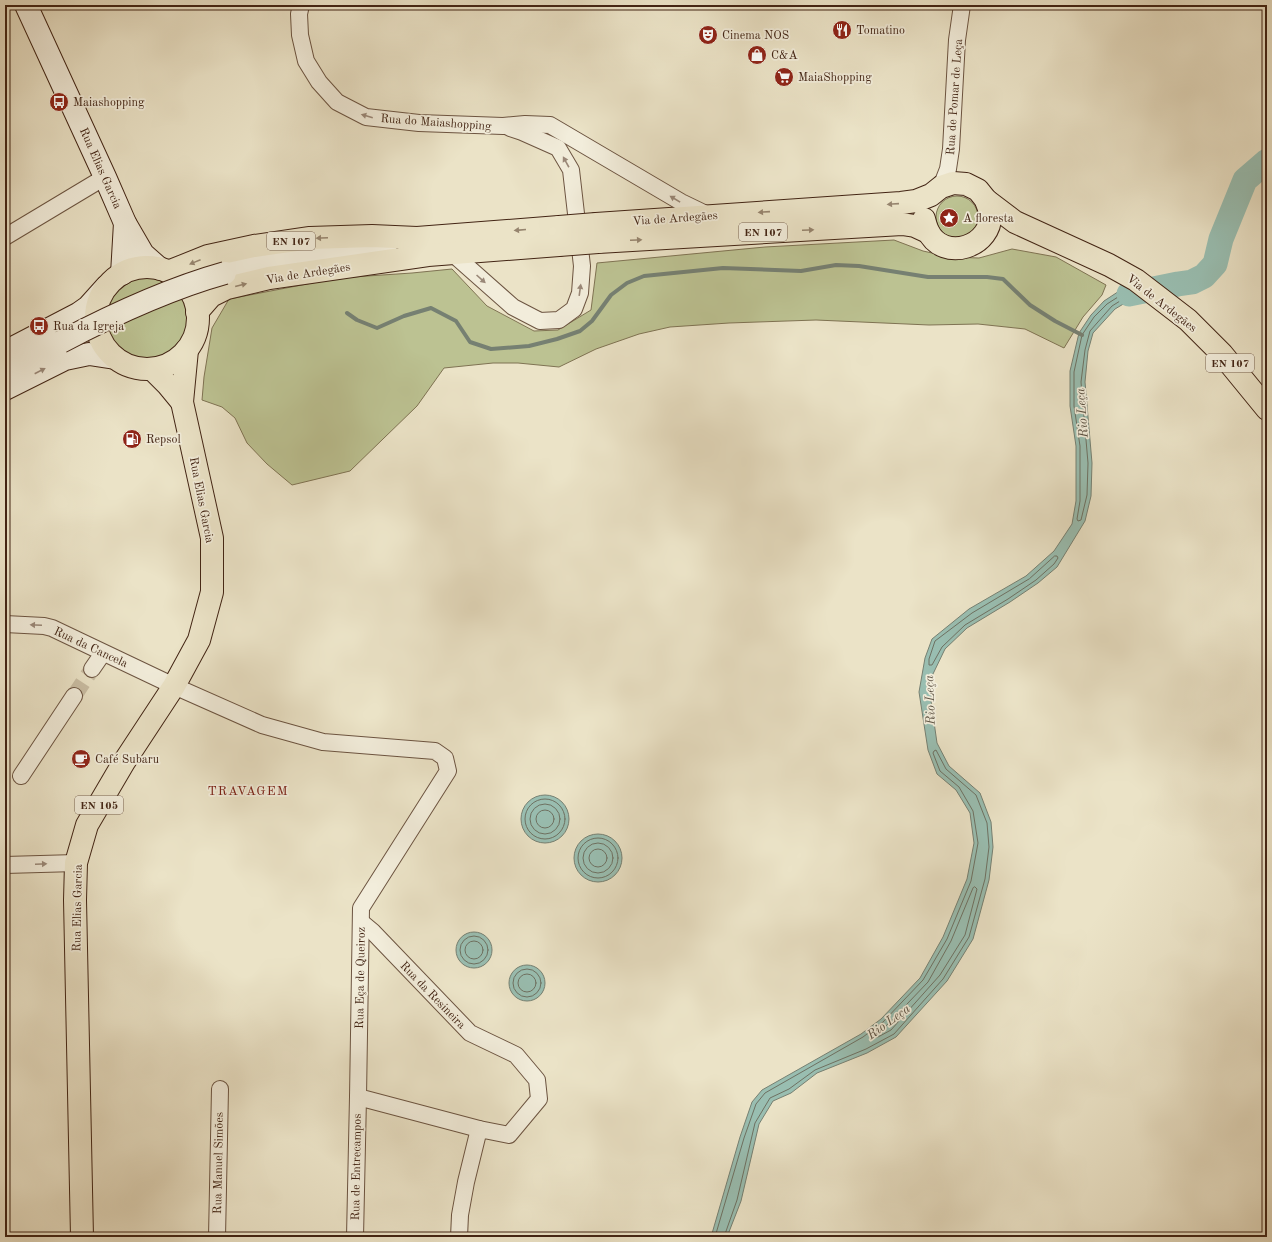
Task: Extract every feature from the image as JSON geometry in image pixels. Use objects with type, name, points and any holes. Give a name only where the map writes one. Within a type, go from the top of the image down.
[{"type":"main road","name":"Rua Elias Garcia","points":[[26,5],[125,222],[143,254],[164,271]]},
{"type":"main road","name":"Via de Ardegães","points":[[597,233],[710,216],[901,203],[916,201],[953,183],[966,184],[978,190],[986,200],[1015,222],[1110,264],[1136,280],[1188,320],[1222,354],[1267,410]]},
{"type":"main road","points":[[928,232],[924,220],[925,207],[936,191]]},
{"type":"main road","points":[[982,236],[988,225],[990,212],[986,200]]},
{"type":"main road","name":"Rua Elias Garcia","points":[[114,280],[125,222]]},
{"type":"main road","name":"Via de Ardegães","points":[[5,370],[141,302],[201,280],[225,273],[298,257],[597,233],[902,224],[914,226],[928,232],[936,242],[948,248],[960,249],[973,245],[982,236],[1006,232],[1054,240]]},
{"type":"main road","name":"Via de Ardegães","points":[[164,271],[208,256],[254,246],[310,238],[372,236],[452,253],[559,236]]},
{"type":"main road","name":"Via de Ardegães","points":[[197,312],[211,296],[227,288],[422,247]]},
{"type":"main road","points":[[5,352],[78,314],[88,307],[114,280],[134,269],[147,267],[164,271]]},
{"type":"main road","name":"EN 105","points":[[114,280],[99,301],[95,316],[97,332],[104,346],[123,364],[142,369],[152,369],[177,359],[187,350],[197,325],[197,312],[193,298],[185,285],[174,275],[164,271]]},
{"type":"main road","name":"Rua Elias Garcia","points":[[82,1237],[75,900],[76,862],[87,825],[124,762],[174,686],[199,640],[212,592],[212,538],[182,402],[187,350]]},
{"type":"main road","points":[[5,389],[65,359],[89,354],[115,358]]},
{"type":"main road","name":"Rua Elias Garcia","points":[[152,369],[182,402]]},
{"type":"street","name":"Rua do Maiashopping","points":[[301,5],[298,14],[300,35],[306,61],[319,82],[337,102],[366,117],[419,123],[503,126],[525,124],[550,125],[681,202],[710,216]]},
{"type":"street","name":"Rua de Pomar de Leça","points":[[936,191],[948,169],[951,149],[957,40],[962,5]]},
{"type":"street","name":"Rua do Maiashopping","points":[[452,253],[513,307],[540,320],[559,320],[574,309],[580,293],[582,266],[571,170],[558,148],[522,132],[503,126]]},
{"type":"street","points":[[5,237],[105,177]]},
{"type":"street","name":"Rua da Cancela","points":[[5,624],[44,626],[52,628],[174,686],[262,725],[323,742],[435,751],[446,758]]},
{"type":"street","points":[[92,669],[103,653]]},
{"type":"street","points":[[21,776],[74,696]]},
{"type":"street","name":"Rua Eça de Queiroz","points":[[358,1097],[361,908],[448,770],[446,758]]},
{"type":"street","points":[[5,865],[76,862]]},
{"type":"street","name":"Rua da Resineira","points":[[361,922],[373,932],[470,1034],[516,1055],[537,1080],[539,1099],[509,1135],[479,1129]]},
{"type":"street","name":"Rua Manuel Simões","points":[[217,1237],[220,1089]]},
{"type":"street","points":[[358,1097],[479,1129],[466,1182],[460,1215],[459,1237]]},
{"type":"street","name":"Rua de Entrecampos","points":[[355,1237],[358,1097]]},
{"type":"green space","points":[[953,196],[961,196],[972,202],[978,213],[978,221],[972,232],[961,238],[953,238],[942,232],[936,221],[936,213],[942,202]]},
{"type":"green space","points":[[894,240],[923,251],[950,257],[979,258],[1012,249],[1056,257],[1106,285],[1102,295],[1083,317],[1064,348],[1025,329],[978,324],[929,325],[816,320],[670,327],[639,334],[596,349],[559,367],[518,363],[493,363],[444,368],[417,406],[350,471],[292,485],[267,464],[247,443],[235,418],[222,407],[202,400],[212,328],[229,299],[338,278],[452,269],[487,306],[534,331],[558,330],[591,310],[597,263],[765,247]]},
{"type":"green space","points":[[147,277],[163,280],[176,289],[185,302],[188,318],[185,334],[176,347],[163,356],[147,359],[131,356],[118,347],[109,334],[106,318],[109,302],[118,289],[131,280]]},
{"type":"water","points":[[1136,280],[1155,295],[1130,300],[1115,309],[1093,333],[1088,351],[1085,382],[1092,463],[1091,496],[1085,521],[1057,567],[1038,583],[1010,602],[967,628],[945,649],[932,676],[931,701],[937,743],[949,766],[980,793],[991,822],[993,847],[989,880],[973,939],[947,981],[896,1037],[867,1053],[817,1073],[791,1093],[773,1101],[759,1124],[741,1201],[727,1237],[711,1237],[740,1137],[752,1102],[762,1090],[861,1034],[881,1019],[920,978],[943,937],[967,879],[974,843],[970,813],[956,790],[937,774],[928,750],[919,692],[925,658],[932,639],[969,609],[1026,576],[1054,551],[1072,524],[1076,501],[1076,446],[1070,406],[1070,371],[1079,333],[1091,315],[1104,301]]},
{"type":"water","points":[[540,795],[550,795],[562,802],[569,814],[569,824],[562,836],[550,843],[540,843],[532,839],[525,832],[521,824],[521,814],[525,806],[532,799]]},
{"type":"water","points":[[598,834],[607,836],[615,841],[620,849],[622,858],[620,867],[615,875],[607,880],[598,882],[589,880],[581,875],[576,867],[574,858],[576,849],[581,841],[589,836]]},
{"type":"water","points":[[477,932],[487,937],[491,943],[491,957],[487,963],[481,967],[471,968],[461,963],[457,957],[456,947],[461,937],[467,933]]},
{"type":"water","points":[[527,965],[537,968],[542,973],[545,983],[542,993],[537,998],[527,1001],[517,998],[512,993],[509,983],[512,973],[517,968]]},
{"type":"waterway","name":"Rio Leça","points":[[1129,294],[1192,282],[1204,276],[1215,264],[1221,239],[1245,180],[1267,161]]},
{"type":"waterway","points":[[347,313],[357,320],[377,328],[404,316],[431,308],[456,321],[470,342],[491,349],[529,346],[580,331],[592,321],[611,295],[627,283],[644,276],[723,268],[801,271],[836,265],[859,266],[928,277],[987,277],[1003,279],[1030,305],[1055,321],[1082,335]]},
{"type":"tunnel","points":[[74,696],[92,669]]},
{"type":"place","name":"Tomatino","points":[[842,30]]},
{"type":"place","name":"Cinema NOS","points":[[708,35]]},
{"type":"place","name":"C&A","points":[[757,55]]},
{"type":"place","name":"MaiaShopping","points":[[784,77]]},
{"type":"place","name":"Maiashopping","points":[[59,102]]},
{"type":"place","name":"A floresta","points":[[949,218]]},
{"type":"place","name":"Rua da Igreja","points":[[39,326]]},
{"type":"place","name":"Repsol","points":[[132,439]]},
{"type":"place","name":"Café Subaru","points":[[81,759]]},
{"type":"district","name":"TRAVAGEM","points":[[248,790]]}]
